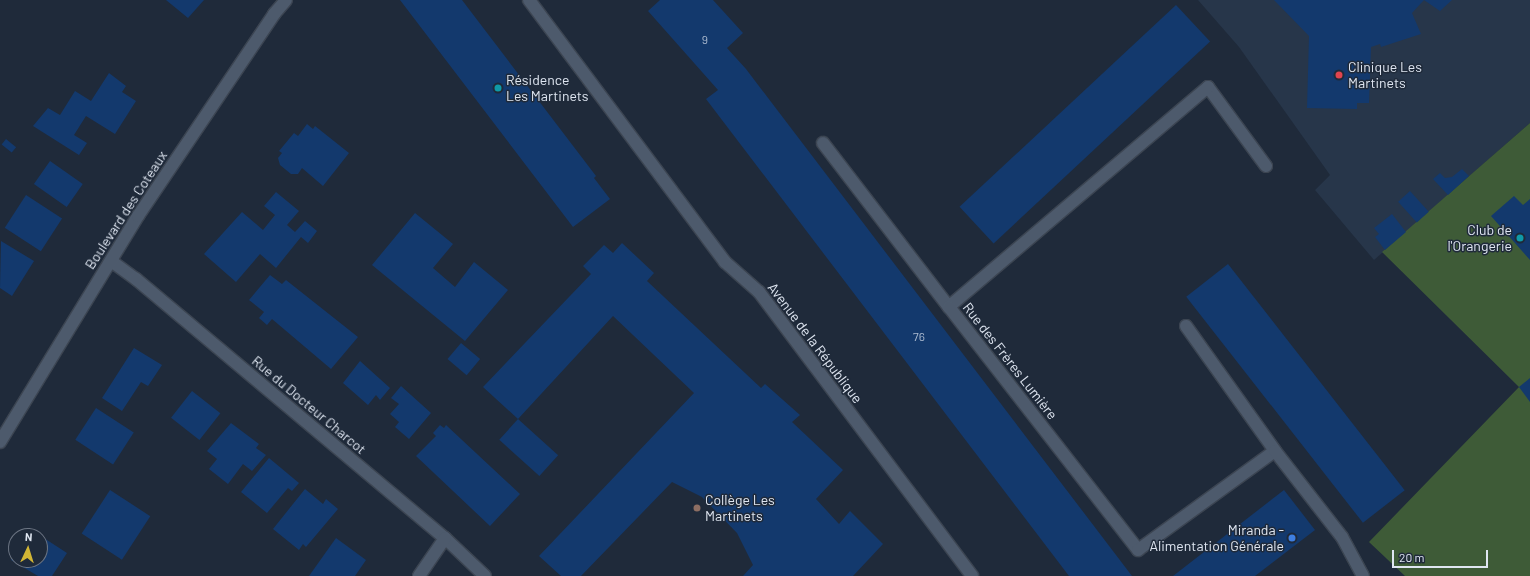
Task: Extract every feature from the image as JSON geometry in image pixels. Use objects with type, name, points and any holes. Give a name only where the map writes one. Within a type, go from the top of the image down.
[{"type":"street","name":"Boulevard des Coteaux","points":[[0,442],[111,261],[274,14],[286,0]]},
{"type":"street","name":"Avenue de la République","points":[[529,0],[725,262],[759,292],[972,576]]},
{"type":"street","name":"Rue des Frères Lumière","points":[[1266,166],[1208,88],[950,307],[1138,550],[1275,451]]},
{"type":"street","points":[[823,142],[950,307]]},
{"type":"street","name":"Rue du Docteur Charcot","points":[[111,261],[136,279],[445,538],[485,576]]},
{"type":"street","points":[[1186,326],[1275,451],[1342,537],[1362,576]]},
{"type":"street","points":[[419,576],[445,538]]},
{"type":"shaded area","points":[[1198,0],[1530,0],[1530,123],[1374,260],[1315,190],[1330,175],[1239,47]]},
{"type":"green space","points":[[1530,123],[1530,576],[1405,576],[1369,542],[1519,387],[1382,252]]},
{"type":"building","points":[[166,0],[204,0],[188,18]]},
{"type":"building","name":"Résidence Les Martinets","points":[[400,0],[462,0],[596,176],[594,178],[610,199],[573,227]]},
{"type":"building","points":[[660,0],[713,0],[743,33],[727,48],[746,69],[1132,576],[1069,576],[706,99],[718,90],[648,11]]},
{"type":"building","name":"Clinique Les Martinets","points":[[1274,0],[1424,0],[1412,13],[1421,34],[1381,47],[1380,44],[1371,47],[1369,103],[1357,103],[1357,109],[1307,108],[1309,36]]},
{"type":"building","points":[[1424,0],[1452,0],[1440,11]]},
{"type":"building","points":[[1176,5],[1210,42],[994,243],[960,207]]},
{"type":"building","points":[[109,73],[126,86],[122,92],[136,101],[115,134],[86,116],[74,135],[87,143],[79,155],[33,126],[48,108],[60,115],[75,91],[91,101]]},
{"type":"building","points":[[307,124],[313,129],[315,126],[349,153],[323,186],[302,168],[298,174],[291,174],[280,165],[278,158],[282,153],[279,151],[294,133],[298,136]]},
{"type":"building","points":[[6,139],[16,147],[12,153],[2,144]]},
{"type":"building","points":[[50,161],[83,184],[67,207],[34,184]]},
{"type":"building","points":[[1462,169],[1469,176],[1448,195],[1433,179],[1440,173],[1445,178],[1452,177]]},
{"type":"building","points":[[1410,191],[1429,212],[1417,223],[1398,202]]},
{"type":"building","points":[[276,192],[299,211],[287,225],[295,232],[305,221],[317,231],[308,243],[301,237],[276,268],[260,254],[236,282],[204,254],[242,212],[263,230],[275,215],[264,206]]},
{"type":"building","points":[[26,195],[62,218],[41,251],[5,228]]},
{"type":"building","name":"Club de l'Orangerie","points":[[1514,196],[1523,205],[1530,199],[1530,260],[1491,216]]},
{"type":"building","points":[[415,213],[453,244],[433,268],[455,287],[474,262],[508,290],[465,341],[372,265]]},
{"type":"building","points":[[1392,214],[1406,232],[1385,250],[1375,237],[1379,234],[1374,228]]},
{"type":"building","points":[[1,241],[34,261],[12,296],[0,288]]},
{"type":"building","points":[[622,243],[654,273],[647,281],[761,388],[765,384],[800,415],[792,422],[843,470],[816,499],[839,524],[850,511],[883,544],[853,576],[743,576],[753,565],[737,533],[702,497],[672,482],[581,576],[561,576],[539,556],[694,393],[613,316],[518,419],[483,387],[591,274],[583,266],[604,245],[613,253]]},
{"type":"building","points":[[1228,264],[1405,490],[1363,523],[1186,297]]},
{"type":"building","points":[[270,275],[282,284],[286,280],[358,337],[331,369],[272,319],[267,325],[259,318],[264,312],[249,300]]},
{"type":"building","points":[[461,343],[480,359],[467,375],[448,359]]},
{"type":"building","points":[[134,348],[162,365],[148,386],[141,382],[122,411],[102,398]]},
{"type":"building","points":[[360,361],[390,388],[380,400],[376,395],[368,405],[343,383]]},
{"type":"building","points":[[1530,378],[1530,402],[1519,387]]},
{"type":"building","points":[[401,386],[431,413],[409,439],[395,427],[399,422],[390,414],[399,404],[391,398]]},
{"type":"building","points":[[192,391],[220,413],[199,440],[171,418]]},
{"type":"building","points":[[96,408],[134,433],[113,464],[75,440]]},
{"type":"building","points":[[518,419],[558,455],[539,476],[499,440]]},
{"type":"building","points":[[231,423],[259,444],[256,448],[266,455],[252,471],[243,464],[228,484],[209,469],[217,459],[207,451]]},
{"type":"building","points":[[440,425],[444,428],[446,425],[520,494],[490,526],[416,456],[436,436],[433,433]]},
{"type":"building","points":[[269,458],[299,483],[292,491],[288,488],[267,513],[241,492]]},
{"type":"building","points":[[305,489],[323,504],[326,499],[338,509],[306,547],[303,544],[299,550],[273,529]]},
{"type":"building","points":[[110,490],[150,516],[122,560],[82,534]]},
{"type":"building","points":[[1284,490],[1315,530],[1255,576],[1173,576]]},
{"type":"building","points":[[336,538],[366,560],[355,576],[309,576]]},
{"type":"building","points":[[48,541],[67,553],[52,576],[38,576],[24,568],[48,568]]},
{"type":"place","name":"Clinique Les Martinets","points":[[1339,75]]},
{"type":"place","name":"Résidence Les Martinets","points":[[498,88]]},
{"type":"place","name":"Club de l'Orangerie","points":[[1520,238]]},
{"type":"place","name":"Collège Les Martinets","points":[[697,508]]},
{"type":"place","name":"Miranda - Alimentation Générale","points":[[1292,538]]}]
